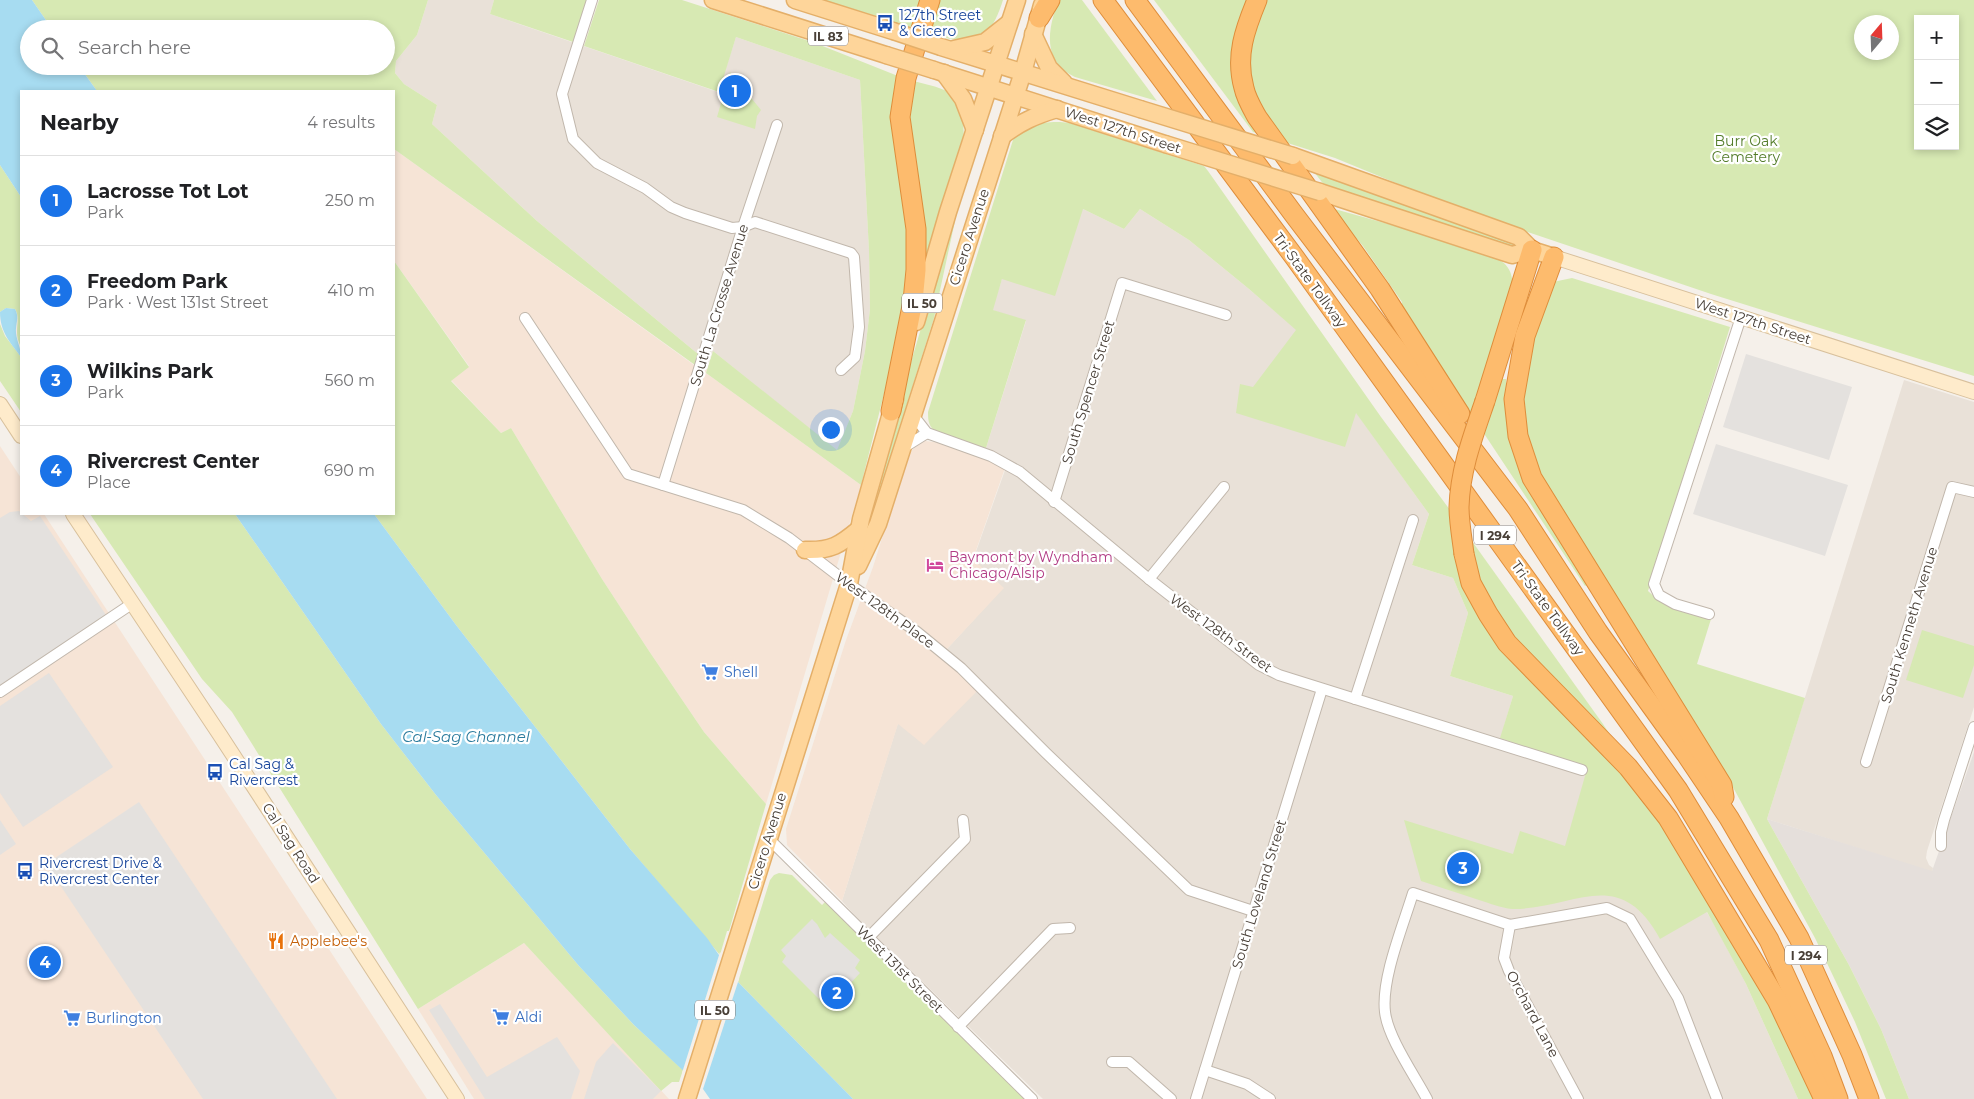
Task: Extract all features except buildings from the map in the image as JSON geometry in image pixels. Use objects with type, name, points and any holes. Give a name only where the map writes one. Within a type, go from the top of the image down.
[{"type":"highway","points":[[892,411],[913,301],[916,270],[916,229],[900,117],[906,78],[930,0]]},
{"type":"highway","points":[[1038,17],[1050,0]]},
{"type":"highway","name":"Tri-State Tollway","points":[[1103,0],[1300,266],[1678,790],[1769,940],[1822,1056],[1838,1099]]},
{"type":"highway","name":"Tri-State Tollway","points":[[1135,0],[1295,216],[1518,509],[1598,632],[1686,754],[1729,818],[1799,938],[1852,1055],[1869,1099]]},
{"type":"highway","points":[[1257,0],[1242,41],[1240,64],[1244,89],[1257,117],[1380,289],[1518,509]]},
{"type":"highway","points":[[1532,250],[1485,402],[1468,450],[1462,478],[1459,508],[1464,554],[1471,583],[1507,643],[1628,767],[1668,818],[1777,1000],[1824,1099]]},
{"type":"highway","points":[[1554,257],[1525,336],[1514,399],[1518,436],[1532,478],[1722,784],[1729,818]]},
{"type":"main road","name":"West 127th Street","points":[[713,0],[1320,192],[1512,255],[1532,250]]},
{"type":"main road","name":"West 127th Street","points":[[795,0],[1293,156],[1519,237],[1532,250],[1974,392]]},
{"type":"main road","name":"Cicero Avenue","points":[[689,1092],[849,584],[859,529],[948,212],[1017,0]]},
{"type":"main road","name":"Cicero Avenue","points":[[849,584],[878,524],[1023,72],[1038,17]]},
{"type":"main road","points":[[1038,17],[1049,68],[1068,86]]},
{"type":"main road","points":[[947,48],[985,42],[1010,24]]},
{"type":"main road","points":[[939,71],[963,99],[975,130]]},
{"type":"main road","points":[[1002,136],[1033,116],[1057,109]]},
{"type":"main road","points":[[0,404],[20,434]]},
{"type":"main road","name":"Cal Sag Road","points":[[74,515],[230,750],[457,1099]]},
{"type":"main road","points":[[805,550],[822,550],[842,544],[859,529]]},
{"type":"street","points":[[592,0],[562,94],[574,139],[597,163],[645,188],[671,207],[685,213],[732,228],[743,227],[755,222],[845,250],[854,257],[859,327],[855,357],[841,370]]},
{"type":"street","name":"South La Crosse Avenue","points":[[663,484],[743,227],[777,125]]},
{"type":"street","name":"South Spencer Street","points":[[1054,502],[1122,283],[1226,315]]},
{"type":"street","points":[[1709,614],[1674,604],[1659,595],[1654,584],[1741,317]]},
{"type":"street","name":"West 128th Place","points":[[525,318],[628,474],[743,510],[790,538],[849,584],[917,632],[961,668],[1046,754],[1189,890],[1253,911]]},
{"type":"street","points":[[903,448],[927,434],[913,414]]},
{"type":"street","name":"West 128th Street","points":[[927,434],[991,456],[1020,472],[1149,580],[1259,665],[1280,676],[1582,770]]},
{"type":"street","points":[[1149,580],[1224,486]]},
{"type":"street","name":"South Kenneth Avenue","points":[[1866,762],[1952,487],[1974,492]]},
{"type":"street","points":[[1355,699],[1413,520]]},
{"type":"street","points":[[0,692],[133,604]]},
{"type":"street","name":"South Loveland Street","points":[[1196,1099],[1322,689]]},
{"type":"street","points":[[1941,846],[1941,832],[1944,820],[1974,727]]},
{"type":"street","points":[[869,937],[964,839],[963,820]]},
{"type":"street","name":"West 131st Street","points":[[768,838],[1032,1099]]},
{"type":"street","points":[[1427,1099],[1391,1034],[1385,1013],[1385,986],[1413,893],[1510,925],[1607,908],[1630,919],[1678,998],[1718,1099]]},
{"type":"street","name":"Orchard Lane","points":[[1510,925],[1504,958],[1509,971],[1578,1099]]},
{"type":"street","points":[[958,1027],[1053,929],[1070,928]]},
{"type":"street","points":[[1112,1062],[1129,1062],[1171,1099]]},
{"type":"street","points":[[1205,1070],[1247,1084],[1270,1099]]},
{"type":"shaded area","points":[[428,0],[494,0],[490,14],[718,92],[736,37],[860,80],[869,251],[870,309],[865,351],[853,411],[837,451],[713,351],[709,362],[698,354],[537,221],[432,124],[437,105],[404,84],[395,73],[396,61],[417,35]]},
{"type":"shaded area","points":[[395,150],[694,365],[698,354],[709,362],[706,373],[861,485],[766,804],[704,732],[649,651],[602,579],[511,428],[501,433],[451,380],[469,366],[395,262]]},
{"type":"shaded area","points":[[1083,209],[1124,229],[1140,209],[1189,240],[1297,330],[1429,514],[1412,565],[1453,578],[1468,613],[1450,676],[1513,696],[1504,726],[1578,750],[1671,852],[1715,926],[1746,984],[1798,1099],[1043,1099],[857,918],[842,901],[898,723],[965,666],[947,649],[1003,588],[973,560],[1009,459],[986,448],[1026,321],[992,310],[1002,279]]},
{"type":"shaded area","points":[[1746,354],[1852,387],[1829,460],[1723,427]]},
{"type":"shaded area","points":[[1904,380],[1974,402],[1974,707],[1927,851],[1926,858],[1929,865],[1933,868],[1932,872],[1767,819]]},
{"type":"shaded area","points":[[925,441],[942,443],[984,458],[1005,468],[973,559],[1004,588],[947,649],[984,684],[924,745],[898,724],[842,901],[787,845],[786,829],[846,640],[873,567],[908,455],[915,447]]},
{"type":"shaded area","points":[[1716,444],[1848,485],[1825,556],[1693,514]]},
{"type":"shaded area","points":[[0,446],[20,476],[20,515],[45,515],[427,1099],[0,1099]]},
{"type":"shaded area","points":[[19,511],[20,515],[24,515],[31,521],[40,516],[106,615],[0,686],[0,518],[10,512]]},
{"type":"shaded area","points":[[49,673],[113,767],[23,827],[0,793],[0,706]]},
{"type":"shaded area","points":[[1974,752],[1974,1099],[1909,1099],[1881,1029],[1849,965],[1767,819],[1932,871]]},
{"type":"shaded area","points":[[139,802],[337,1099],[203,1099],[46,864]]},
{"type":"shaded area","points":[[0,820],[16,844],[0,855]]},
{"type":"shaded area","points":[[812,919],[825,938],[830,933],[860,960],[855,968],[860,973],[834,1001],[828,995],[822,1002],[782,962],[786,956],[781,950]]},
{"type":"shaded area","points":[[524,943],[669,1099],[474,1099],[418,1009]]},
{"type":"shaded area","points":[[440,1004],[487,1077],[557,1037],[580,1071],[571,1099],[485,1099],[429,1010]]},
{"type":"shaded area","points":[[613,1043],[661,1091],[653,1099],[584,1099],[596,1062]]},
{"type":"green space","points":[[32,0],[428,0],[417,35],[396,61],[395,73],[395,20],[46,20]]},
{"type":"green space","points":[[494,0],[587,0],[573,42],[490,14]]},
{"type":"green space","points":[[599,0],[682,0],[815,43],[898,76],[892,108],[908,233],[909,275],[889,374],[861,485],[706,373],[713,351],[837,450],[853,411],[865,351],[870,309],[869,251],[860,80],[736,37],[719,92],[584,46]]},
{"type":"green space","points":[[815,0],[922,0],[913,29]]},
{"type":"green space","points":[[937,0],[1003,0],[997,16],[984,35],[976,39],[955,40],[927,33]]},
{"type":"green space","points":[[1059,0],[1082,0],[1157,101],[1075,77],[1064,71],[1052,54],[1050,44],[1052,22]]},
{"type":"green space","points":[[1154,0],[1251,0],[1240,26],[1260,134],[1253,132]]},
{"type":"green space","name":"Burr Oak Cemetery","points":[[1267,0],[1974,0],[1974,376],[1711,294],[1457,208],[1335,158],[1278,140],[1258,106],[1251,82],[1250,58],[1255,35]]},
{"type":"green space","points":[[730,72],[761,110],[757,116],[755,129],[717,117]]},
{"type":"green space","points":[[395,73],[404,84],[437,105],[432,124],[537,221],[698,354],[695,365],[395,150],[395,90],[96,90],[85,75],[395,75]]},
{"type":"green space","points":[[911,80],[940,88],[954,96],[960,108],[964,130],[963,143],[923,281],[907,132]]},
{"type":"green space","points":[[1060,122],[1070,123],[1204,166],[1208,171],[1381,417],[1453,514],[1462,577],[1646,800],[1713,901],[1782,1028],[1814,1099],[1798,1099],[1746,984],[1707,912],[1660,939],[1644,916],[1628,902],[1611,896],[1594,896],[1512,909],[1421,881],[1404,820],[1513,854],[1520,831],[1565,846],[1587,769],[1500,738],[1513,696],[1450,676],[1468,613],[1453,578],[1412,565],[1429,514],[1356,413],[1345,447],[1236,413],[1240,384],[1253,387],[1296,330],[1189,240],[1140,209],[1124,229],[1083,209],[1055,296],[1002,279],[993,310],[1026,320],[986,448],[937,433],[932,429],[928,412],[1013,140],[1028,127]]},
{"type":"green space","points":[[0,165],[20,195],[20,345],[17,336],[18,318],[15,309],[6,308],[0,312]]},
{"type":"green space","points":[[1314,172],[1519,243],[1518,248],[1325,186]]},
{"type":"green space","points":[[1331,208],[1406,229],[1493,257],[1506,265],[1512,276],[1513,286],[1473,416],[1402,308],[1402,302],[1363,246]]},
{"type":"green space","points":[[953,221],[955,221],[934,318],[872,514],[869,513],[883,456]]},
{"type":"green space","points":[[395,262],[469,367],[451,381],[501,433],[511,428],[602,579],[649,651],[704,732],[766,804],[729,931],[727,931],[720,955],[630,849],[456,625],[375,515],[395,515]]},
{"type":"green space","points":[[1572,278],[1730,327],[1648,591],[1659,601],[1711,619],[1697,664],[1805,698],[1767,819],[1849,965],[1881,1029],[1909,1099],[1886,1099],[1855,1022],[1815,938],[1722,767],[1540,480],[1523,425],[1525,357],[1553,282]]},
{"type":"green space","points":[[0,324],[5,336],[20,356],[20,411],[0,381]]},
{"type":"green space","points":[[1499,379],[1506,379],[1506,411],[1588,584],[1585,586],[1483,432]]},
{"type":"green space","points":[[91,515],[236,515],[381,724],[436,795],[579,966],[634,1025],[683,1070],[679,1082],[672,1082],[661,1091],[524,943],[418,1009],[232,712],[202,679]]},
{"type":"green space","points":[[1469,537],[1603,724],[1609,733],[1608,736],[1512,640],[1480,583]]},
{"type":"green space","points":[[1922,630],[1974,646],[1974,665],[1963,698],[1906,680]]},
{"type":"green space","points":[[779,873],[792,875],[822,905],[829,898],[1025,1099],[853,1099],[738,982],[770,880]]},
{"type":"water","points":[[0,0],[32,0],[46,20],[20,20],[20,75],[85,75],[96,90],[20,90],[20,195],[0,165]]},
{"type":"water","points":[[6,308],[15,309],[17,318],[16,333],[20,356],[6,336],[0,319],[0,312]]},
{"type":"water","name":"Cal-Sag Channel","points":[[236,515],[375,515],[456,625],[630,849],[707,938],[738,982],[853,1099],[710,1099],[703,1089],[634,1025],[579,966],[436,795],[381,724]]},
{"type":"pier","points":[[720,952],[739,979],[703,1089],[698,1088],[682,1073]]},
{"type":"place","name":"127th Street & Cicero","points":[[885,23]]},
{"type":"place","name":"Lacrosse Tot Lot","points":[[735,91]]},
{"type":"place","name":"Baymont by Wyndham Chicago/Alsip","points":[[935,565]]},
{"type":"place","name":"Shell","points":[[710,672]]},
{"type":"place","name":"Cal Sag & Rivercrest","points":[[215,772]]},
{"type":"place","name":"Wilkins Park","points":[[1463,868]]},
{"type":"place","name":"Rivercrest Drive & Rivercrest Center","points":[[25,871]]},
{"type":"place","name":"Applebee's","points":[[276,941]]},
{"type":"place","name":"Rivercrest Center","points":[[45,962]]},
{"type":"place","name":"Freedom Park","points":[[837,993]]},
{"type":"place","name":"Aldi","points":[[501,1017]]},
{"type":"place","name":"Burlington","points":[[72,1018]]}]
